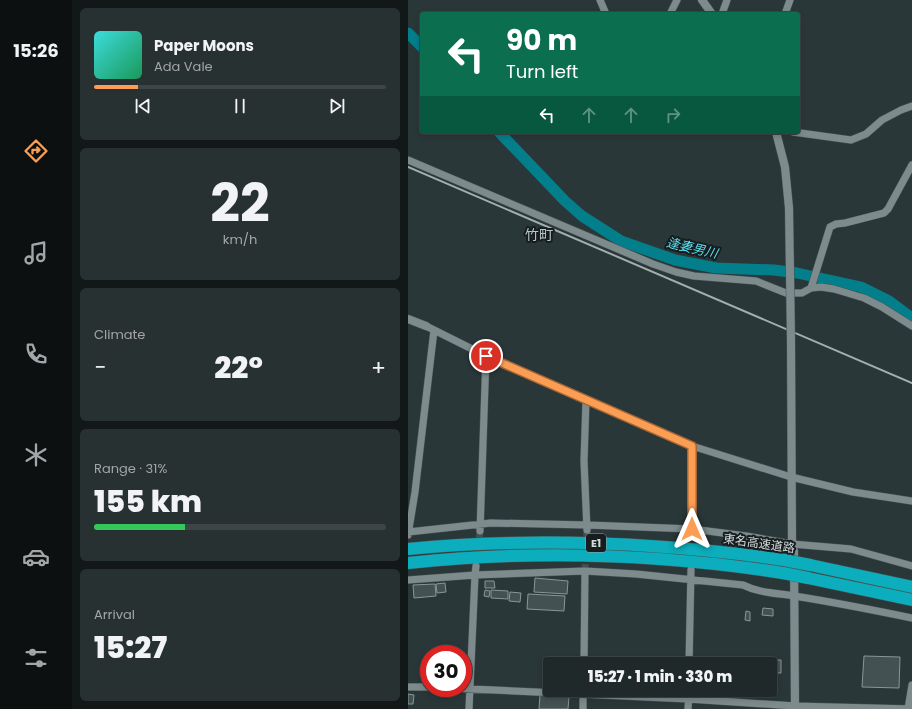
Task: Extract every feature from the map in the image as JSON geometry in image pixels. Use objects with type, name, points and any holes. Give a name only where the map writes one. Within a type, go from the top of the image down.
[{"type":"highway","name":"東名高速道路","points":[[408,549],[470,544],[524,542],[582,542],[659,546],[784,560],[912,587]]},
{"type":"highway","name":"E1","points":[[408,563],[515,556],[582,556],[658,559],[783,573],[912,600]]},
{"type":"street","points":[[600,0],[605,12]]},
{"type":"street","points":[[671,12],[677,0]]},
{"type":"street","points":[[702,0],[711,12]]},
{"type":"street","points":[[723,12],[726,0]]},
{"type":"street","points":[[786,12],[790,0]]},
{"type":"street","points":[[800,133],[851,140],[866,134],[882,120],[912,106]]},
{"type":"street","points":[[777,134],[785,167],[789,208],[791,477],[792,544],[794,551],[795,708]]},
{"type":"street","points":[[408,160],[653,264],[676,272],[694,276],[756,281],[786,293],[802,293],[812,285],[830,227],[836,224],[884,213],[888,209],[912,165]]},
{"type":"street","points":[[812,285],[834,289],[864,298],[882,307],[912,326]]},
{"type":"street","points":[[408,319],[426,326],[486,356],[692,446],[791,477],[853,492],[912,501]]},
{"type":"street","points":[[434,330],[412,492],[408,533],[481,528],[587,527],[746,536],[792,544],[851,549],[912,566]]},
{"type":"street","points":[[481,528],[486,356]]},
{"type":"street","points":[[586,400],[584,460],[587,527]]},
{"type":"street","points":[[692,446],[692,533]]},
{"type":"street","points":[[472,645],[474,575],[476,566]]},
{"type":"street","points":[[689,657],[691,570]]},
{"type":"street","points":[[408,580],[474,575],[585,571],[743,585],[751,589],[771,594],[794,596],[912,618]]},
{"type":"street","points":[[584,657],[585,571]]},
{"type":"street","points":[[658,697],[795,708],[910,709],[912,685]]},
{"type":"street","points":[[408,687],[420,688]]},
{"type":"street","points":[[472,688],[543,691]]},
{"type":"street","points":[[470,697],[470,709]]},
{"type":"street","points":[[583,697],[583,709]]},
{"type":"street","points":[[688,699],[688,709]]},
{"type":"building","points":[[535,578],[568,581],[567,594],[534,592]]},
{"type":"building","points":[[485,581],[494,581],[495,588],[485,588]]},
{"type":"building","points":[[445,583],[446,592],[437,593],[436,584]]},
{"type":"building","points":[[435,584],[436,596],[414,598],[413,585]]},
{"type":"building","points":[[485,590],[490,591],[489,597],[484,596]]},
{"type":"building","points":[[491,590],[508,591],[508,599],[491,598]]},
{"type":"building","points":[[510,592],[521,593],[520,602],[509,601]]},
{"type":"building","points":[[528,594],[565,596],[564,611],[527,609]]},
{"type":"building","points":[[763,608],[773,609],[773,616],[762,615]]},
{"type":"building","points":[[746,611],[750,612],[750,621],[745,620]]},
{"type":"building","points":[[864,656],[900,657],[899,688],[862,687]]},
{"type":"building","points":[[777,660],[781,660],[781,673],[777,673]]},
{"type":"building","points":[[408,694],[414,695],[413,704],[408,704]]},
{"type":"building","points":[[540,695],[543,695],[543,697],[569,697],[568,709],[539,709]]},
{"type":"waterway","name":"逢妻男川","points":[[408,33],[420,45]]},
{"type":"waterway","name":"逢妻男川","points":[[501,134],[565,201],[582,216],[621,241],[675,260],[716,268],[774,270],[797,273],[861,287],[889,301],[912,318]]},
{"type":"tunnel","points":[[585,571],[587,530]]},
{"type":"tunnel","points":[[477,561],[480,531]]},
{"type":"railway","points":[[408,167],[912,383]]},
{"type":"district","name":"竹町","points":[[539,235]]},
{"type":"route","points":[[486,356],[692,446],[692,529]]}]
